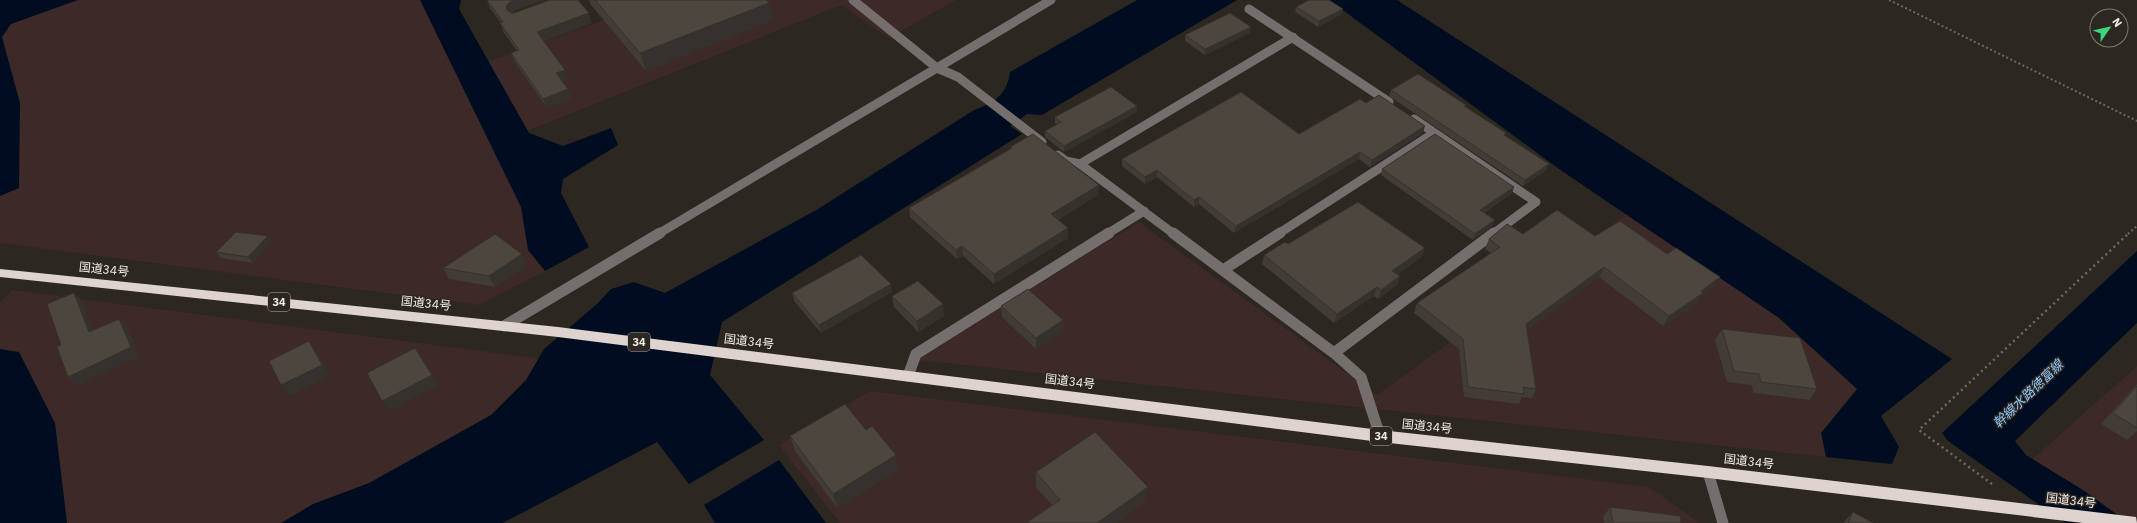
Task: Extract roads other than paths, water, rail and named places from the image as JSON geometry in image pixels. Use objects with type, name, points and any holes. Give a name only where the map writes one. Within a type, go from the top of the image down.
[{"type":"highway","name":"国道34号","points":[[0,273],[558,332],[1380,436],[1708,472],[2136,523]]},
{"type":"street","points":[[854,0],[937,68],[958,77],[1066,161],[1080,164],[1334,353],[1361,377],[1380,436]]},
{"type":"street","points":[[504,326],[1051,0]]},
{"type":"street","points":[[1250,9],[1395,107]]},
{"type":"street","points":[[1080,164],[1293,37]]},
{"type":"street","points":[[1334,353],[1536,202],[1408,116]]},
{"type":"street","points":[[1223,270],[1434,133]]},
{"type":"street","points":[[908,376],[916,354],[1144,211]]},
{"type":"street","points":[[1708,472],[1722,523]]},
{"type":"water","points":[[0,0],[78,0],[11,24],[2,37],[20,103],[19,188],[0,196]]},
{"type":"water","points":[[420,0],[461,0],[459,9],[529,133],[563,146],[611,128],[618,145],[563,179],[561,193],[589,247],[545,271],[528,250],[521,207]]},
{"type":"water","points":[[1137,0],[1237,0],[1042,115],[1027,114],[1010,126],[1022,134],[722,322],[710,375],[764,440],[689,484],[657,442],[503,523],[281,523],[313,504],[369,483],[491,415],[526,380],[544,349],[597,304],[611,289],[634,282],[665,293],[818,209],[974,110],[993,101],[1003,92],[1006,87],[1010,72]]},
{"type":"water","points":[[1329,0],[1397,0],[1952,359],[1881,416],[1899,447],[1892,464],[1826,457],[1821,433],[1857,389],[1779,318],[1559,169]]},
{"type":"water","name":"幹線水路徳富線","points":[[2137,251],[2137,323],[2015,441],[2026,455],[2083,490],[2129,523],[2065,523],[1948,441],[1942,433]]},
{"type":"water","points":[[0,349],[19,352],[55,423],[67,523],[0,523]]},
{"type":"water","points":[[779,460],[826,523],[715,523],[704,505]]}]
